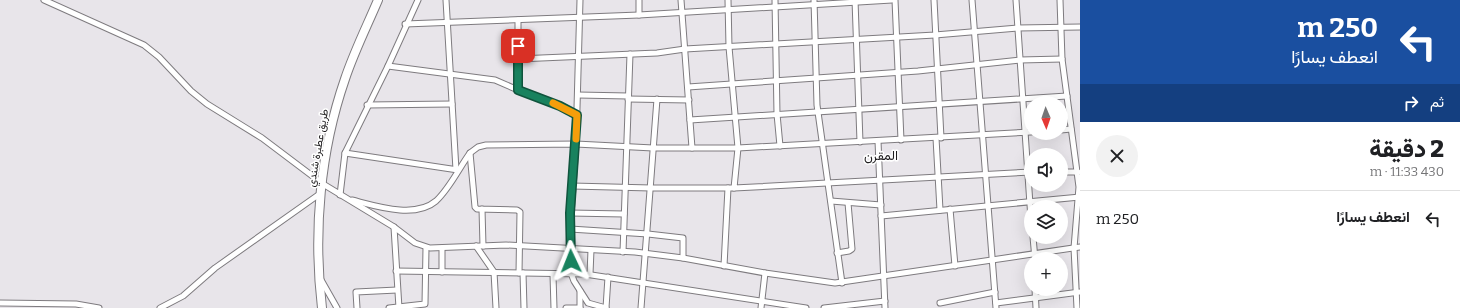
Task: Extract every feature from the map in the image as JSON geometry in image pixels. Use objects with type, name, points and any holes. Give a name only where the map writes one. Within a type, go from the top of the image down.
[{"type":"highway","name":"طريق عطبرة شندي","points":[[322,308],[319,224],[321,193],[330,133],[345,78],[378,0]]},
{"type":"street","points":[[44,0],[144,45],[159,57],[191,91],[207,104],[262,138],[323,184],[394,227],[415,243],[426,248],[520,246],[623,252],[683,258],[765,273],[842,283],[993,259],[1024,257]]},
{"type":"street","points":[[340,195],[345,153],[367,105],[388,66],[418,0]]},
{"type":"street","points":[[446,0],[452,75],[452,104],[458,170]]},
{"type":"street","points":[[580,0],[576,144],[570,213],[571,273],[574,281],[588,303],[606,308],[608,277]]},
{"type":"street","points":[[639,0],[639,15]]},
{"type":"street","points":[[681,0],[692,148]]},
{"type":"street","points":[[724,266],[731,188],[738,148],[729,47],[728,0]]},
{"type":"street","points":[[775,0],[780,146]]},
{"type":"street","points":[[406,24],[639,15],[775,7],[814,3],[893,0],[901,140]]},
{"type":"street","points":[[934,0],[939,105],[938,138],[940,210]]},
{"type":"street","points":[[972,0],[976,32],[984,175],[993,259],[996,305],[1035,297],[1078,292]]},
{"type":"street","points":[[1016,0],[1024,121]]},
{"type":"street","points":[[1060,0],[1062,59],[1078,172],[1080,197],[1075,225],[1074,248],[1078,292],[1077,308]]},
{"type":"street","points":[[855,1],[860,142]]},
{"type":"street","points":[[814,3],[815,77],[818,111],[842,283]]},
{"type":"street","points":[[518,20],[518,90]]},
{"type":"street","points":[[518,59],[630,54],[856,38],[935,35],[1018,28],[1080,27]]},
{"type":"street","points":[[623,252],[628,146],[630,54]]},
{"type":"street","points":[[688,87],[815,77],[898,73],[978,66],[1020,60],[1062,59]]},
{"type":"street","points":[[388,66],[495,80],[560,106],[577,115]]},
{"type":"street","points":[[578,95],[689,100]]},
{"type":"street","points":[[690,120],[734,116],[939,105],[1022,98]]},
{"type":"street","points":[[641,308],[648,234],[657,99]]},
{"type":"street","points":[[367,105],[452,104]]},
{"type":"street","points":[[347,199],[371,205],[410,211],[423,208],[436,200],[470,153],[478,147],[486,146],[576,144],[653,148],[738,148],[982,136],[1024,132]]},
{"type":"street","points":[[878,141],[885,308]]},
{"type":"street","points":[[345,153],[458,170]]},
{"type":"street","points":[[470,153],[475,207],[482,209],[516,210],[520,212],[521,273],[524,308]]},
{"type":"street","points":[[572,186],[625,188],[731,188],[1024,172]]},
{"type":"street","points":[[1068,172],[1078,172]]},
{"type":"street","points":[[160,308],[175,301],[215,268],[321,193]]},
{"type":"street","points":[[1042,200],[1080,197]]},
{"type":"street","points":[[831,201],[881,205]]},
{"type":"street","points":[[881,216],[1024,201]]},
{"type":"street","points":[[837,253],[852,249],[848,203]]},
{"type":"street","points":[[482,209],[483,246]]},
{"type":"street","points":[[950,209],[955,266]]},
{"type":"street","points":[[570,213],[624,214]]},
{"type":"street","points":[[394,227],[399,308]]},
{"type":"street","points":[[570,229],[648,234],[683,238],[683,258]]},
{"type":"street","points":[[476,246],[494,272],[496,308]]},
{"type":"street","points":[[1054,252],[1080,247]]},
{"type":"street","points":[[390,308],[425,304],[426,248]]},
{"type":"street","points":[[442,248],[442,272]]},
{"type":"street","points":[[590,250],[590,274]]},
{"type":"street","points":[[396,271],[590,274],[762,300],[791,307],[806,308]]},
{"type":"street","points":[[761,308],[765,273]]},
{"type":"street","points":[[553,274],[554,308]]},
{"type":"street","points":[[320,277],[337,308]]},
{"type":"street","points":[[357,308],[356,292],[397,290]]},
{"type":"street","points":[[566,308],[580,308],[580,290]]},
{"type":"street","points":[[940,303],[995,292]]},
{"type":"street","points":[[1035,297],[1036,308]]},
{"type":"street","points":[[172,308],[175,301]]},
{"type":"street","points":[[824,308],[885,301]]},
{"type":"street","points":[[0,302],[76,304],[99,308]]},
{"type":"slow traffic","points":[[553,103],[577,115],[576,139]]},
{"type":"district","name":"المقرن","points":[[881,155]]},
{"type":"route","points":[[518,46],[518,90],[560,106],[577,115],[570,213],[571,261]]}]
